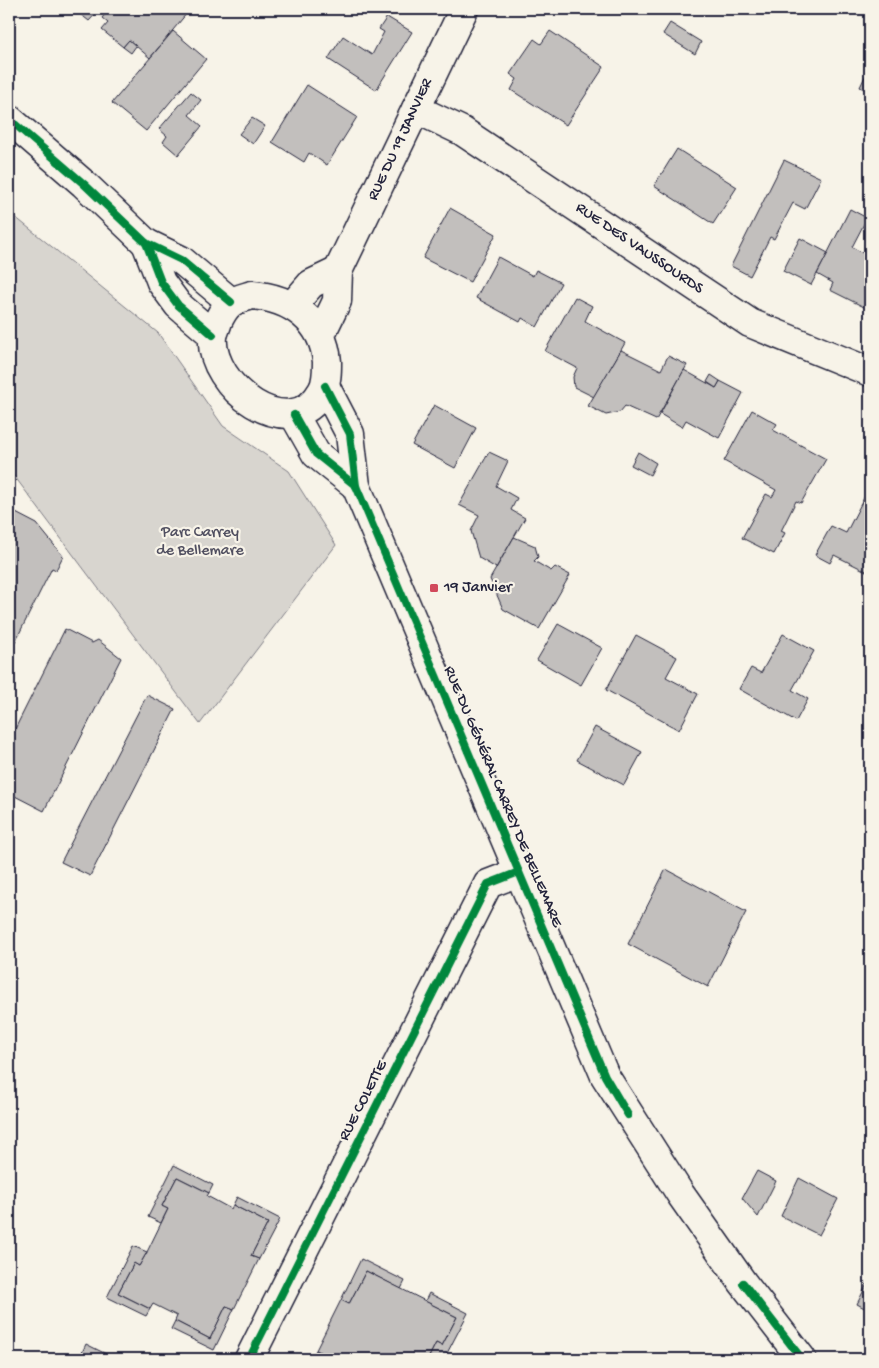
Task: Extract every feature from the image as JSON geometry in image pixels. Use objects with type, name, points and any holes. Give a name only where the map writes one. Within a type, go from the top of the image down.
[{"type":"street","name":"RUE DU 19 JANVIER","points":[[321,334],[337,301],[338,271],[464,9]]},
{"type":"street","name":"RUE DES VAUSSOURDS","points":[[416,109],[462,131],[750,323],[870,372]]},
{"type":"street","points":[[9,119],[84,184],[146,243],[181,260],[231,302]]},
{"type":"street","points":[[146,243],[161,282],[178,305],[213,335]]},
{"type":"street","points":[[292,306],[311,284],[338,271]]},
{"type":"street","points":[[252,295],[271,296],[292,306],[308,318],[321,334],[326,360],[325,386],[318,399],[306,411],[294,415],[256,406],[234,389],[215,354],[213,335],[221,315],[231,302],[252,295]]},
{"type":"street","name":"RUE DU GÉNÉRAL CARREY DE BELLEMARE","points":[[325,386],[350,434],[356,486],[605,1076],[681,1195],[743,1284],[802,1359]]},
{"type":"street","name":"RUE DU GÉNÉRAL CARREY DE BELLEMARE","points":[[294,415],[316,454],[356,486]]},
{"type":"street","name":"RUE COLETTE","points":[[249,1359],[488,884],[518,872]]},
{"type":"green space","name":"Parc Carrey de Bellemare","points":[[9,212],[158,333],[223,426],[289,471],[336,545],[200,724],[9,469]]},
{"type":"building","points":[[74,9],[100,9],[89,21]]},
{"type":"building","points":[[109,9],[182,9],[187,13],[150,58],[129,40],[123,47],[102,30],[108,23],[102,18]]},
{"type":"building","points":[[387,17],[412,32],[376,90],[328,59],[343,36],[372,55],[384,32],[379,29]]},
{"type":"building","points":[[670,23],[701,42],[695,54],[663,34]]},
{"type":"building","points":[[173,31],[206,59],[146,131],[112,103]]},
{"type":"building","points":[[550,31],[604,67],[566,125],[511,90],[517,79],[510,74],[534,39],[541,44]]},
{"type":"building","points":[[129,40],[136,46],[131,53],[123,47]]},
{"type":"building","points":[[870,66],[870,92],[860,87]]},
{"type":"building","points":[[307,85],[357,117],[327,165],[309,153],[304,162],[272,142]]},
{"type":"building","points":[[191,92],[201,100],[189,115],[202,126],[178,155],[163,142],[167,136],[159,129]]},
{"type":"building","points":[[252,118],[265,126],[253,144],[239,134]]},
{"type":"building","points":[[677,149],[737,187],[713,224],[654,186]]},
{"type":"building","points":[[784,160],[821,178],[805,209],[793,203],[774,239],[770,237],[750,276],[731,266]]},
{"type":"building","points":[[450,208],[496,234],[470,282],[423,258]]},
{"type":"building","points":[[850,209],[867,218],[852,247],[870,257],[870,310],[830,290],[833,283],[817,274]]},
{"type":"building","points":[[800,238],[828,253],[811,285],[783,271]]},
{"type":"building","points":[[498,257],[533,276],[536,270],[561,283],[537,327],[522,318],[520,322],[476,298]]},
{"type":"building","points":[[575,297],[592,306],[585,321],[625,343],[594,397],[574,387],[573,377],[577,368],[545,351]]},
{"type":"building","points":[[621,350],[661,370],[668,356],[687,365],[656,420],[625,406],[620,412],[606,415],[588,406]]},
{"type":"building","points":[[684,370],[716,388],[720,381],[743,393],[719,438],[686,420],[682,427],[660,414]]},
{"type":"building","points":[[711,375],[720,381],[716,388],[707,382]]},
{"type":"building","points":[[434,405],[476,428],[455,468],[412,445]]},
{"type":"building","points":[[752,410],[777,424],[773,430],[826,459],[801,503],[796,501],[781,531],[785,533],[774,554],[742,538],[766,494],[772,497],[776,490],[724,461]]},
{"type":"building","points":[[489,452],[508,461],[496,486],[517,498],[511,510],[525,518],[496,568],[479,558],[471,531],[479,515],[459,505]]},
{"type":"building","points":[[638,452],[656,463],[650,475],[631,465]]},
{"type":"building","points":[[866,494],[870,497],[870,573],[834,555],[830,563],[815,555],[831,526],[846,533]]},
{"type":"building","points":[[12,511],[37,524],[63,556],[56,570],[52,568],[9,654],[9,519]]},
{"type":"building","points":[[514,537],[535,546],[538,557],[534,561],[551,571],[555,567],[570,575],[539,629],[503,609],[490,579]]},
{"type":"building","points":[[558,624],[602,648],[581,685],[537,660]]},
{"type":"building","points":[[65,629],[92,643],[98,640],[121,658],[44,811],[9,793],[9,741]]},
{"type":"building","points":[[783,634],[814,651],[792,690],[808,699],[796,721],[739,689],[751,668],[761,673]]},
{"type":"building","points":[[636,635],[677,657],[666,677],[698,694],[679,730],[606,690]]},
{"type":"building","points":[[147,695],[175,709],[90,876],[61,862]]},
{"type":"building","points":[[595,727],[642,752],[624,785],[577,760]]},
{"type":"building","points":[[666,869],[746,912],[708,987],[628,944]]},
{"type":"building","points":[[174,1165],[213,1185],[209,1193],[177,1177],[162,1206],[168,1209],[161,1223],[148,1217]]},
{"type":"building","points":[[757,1171],[776,1181],[758,1217],[742,1198]]},
{"type":"building","points":[[177,1177],[209,1193],[207,1196],[231,1209],[233,1205],[268,1223],[251,1256],[259,1259],[234,1309],[226,1306],[210,1339],[175,1321],[177,1316],[153,1304],[150,1309],[118,1293],[134,1263],[139,1266],[147,1252],[168,1209],[162,1206]]},
{"type":"building","points":[[799,1178],[838,1199],[819,1235],[781,1216]]},
{"type":"building","points":[[237,1197],[280,1219],[259,1259],[251,1256],[268,1223],[233,1205]]},
{"type":"building","points":[[133,1246],[147,1252],[139,1266],[134,1263],[118,1293],[150,1309],[146,1316],[107,1297]]},
{"type":"building","points":[[361,1259],[405,1281],[401,1289],[366,1271],[349,1304],[341,1300]]},
{"type":"building","points":[[366,1271],[457,1317],[442,1346],[436,1343],[428,1359],[321,1359],[324,1354],[316,1350],[341,1300],[349,1304]]},
{"type":"building","points":[[870,1278],[870,1311],[857,1304]]},
{"type":"building","points":[[429,1293],[468,1313],[444,1359],[429,1357],[436,1343],[442,1346],[457,1317],[425,1301]]},
{"type":"building","points":[[226,1306],[234,1309],[214,1350],[171,1329],[175,1321],[210,1339]]},
{"type":"building","points":[[86,1344],[116,1359],[97,1359],[90,1355],[88,1359],[79,1359]]},
{"type":"building","points":[[316,1350],[324,1354],[321,1359],[311,1359]]},
{"type":"cycle path","points":[[9,119],[84,184],[146,243],[181,260],[231,302]]},
{"type":"cycle path","points":[[146,243],[161,282],[178,305],[213,335]]},
{"type":"cycle path","points":[[325,386],[350,434],[356,486],[605,1076],[628,1115]]},
{"type":"cycle path","points":[[294,415],[316,454],[356,486]]},
{"type":"cycle path","points":[[249,1359],[488,884],[519,872]]},
{"type":"cycle path","points":[[743,1283],[802,1359]]},
{"type":"place","name":"19 Janvier","points":[[434,588]]}]
